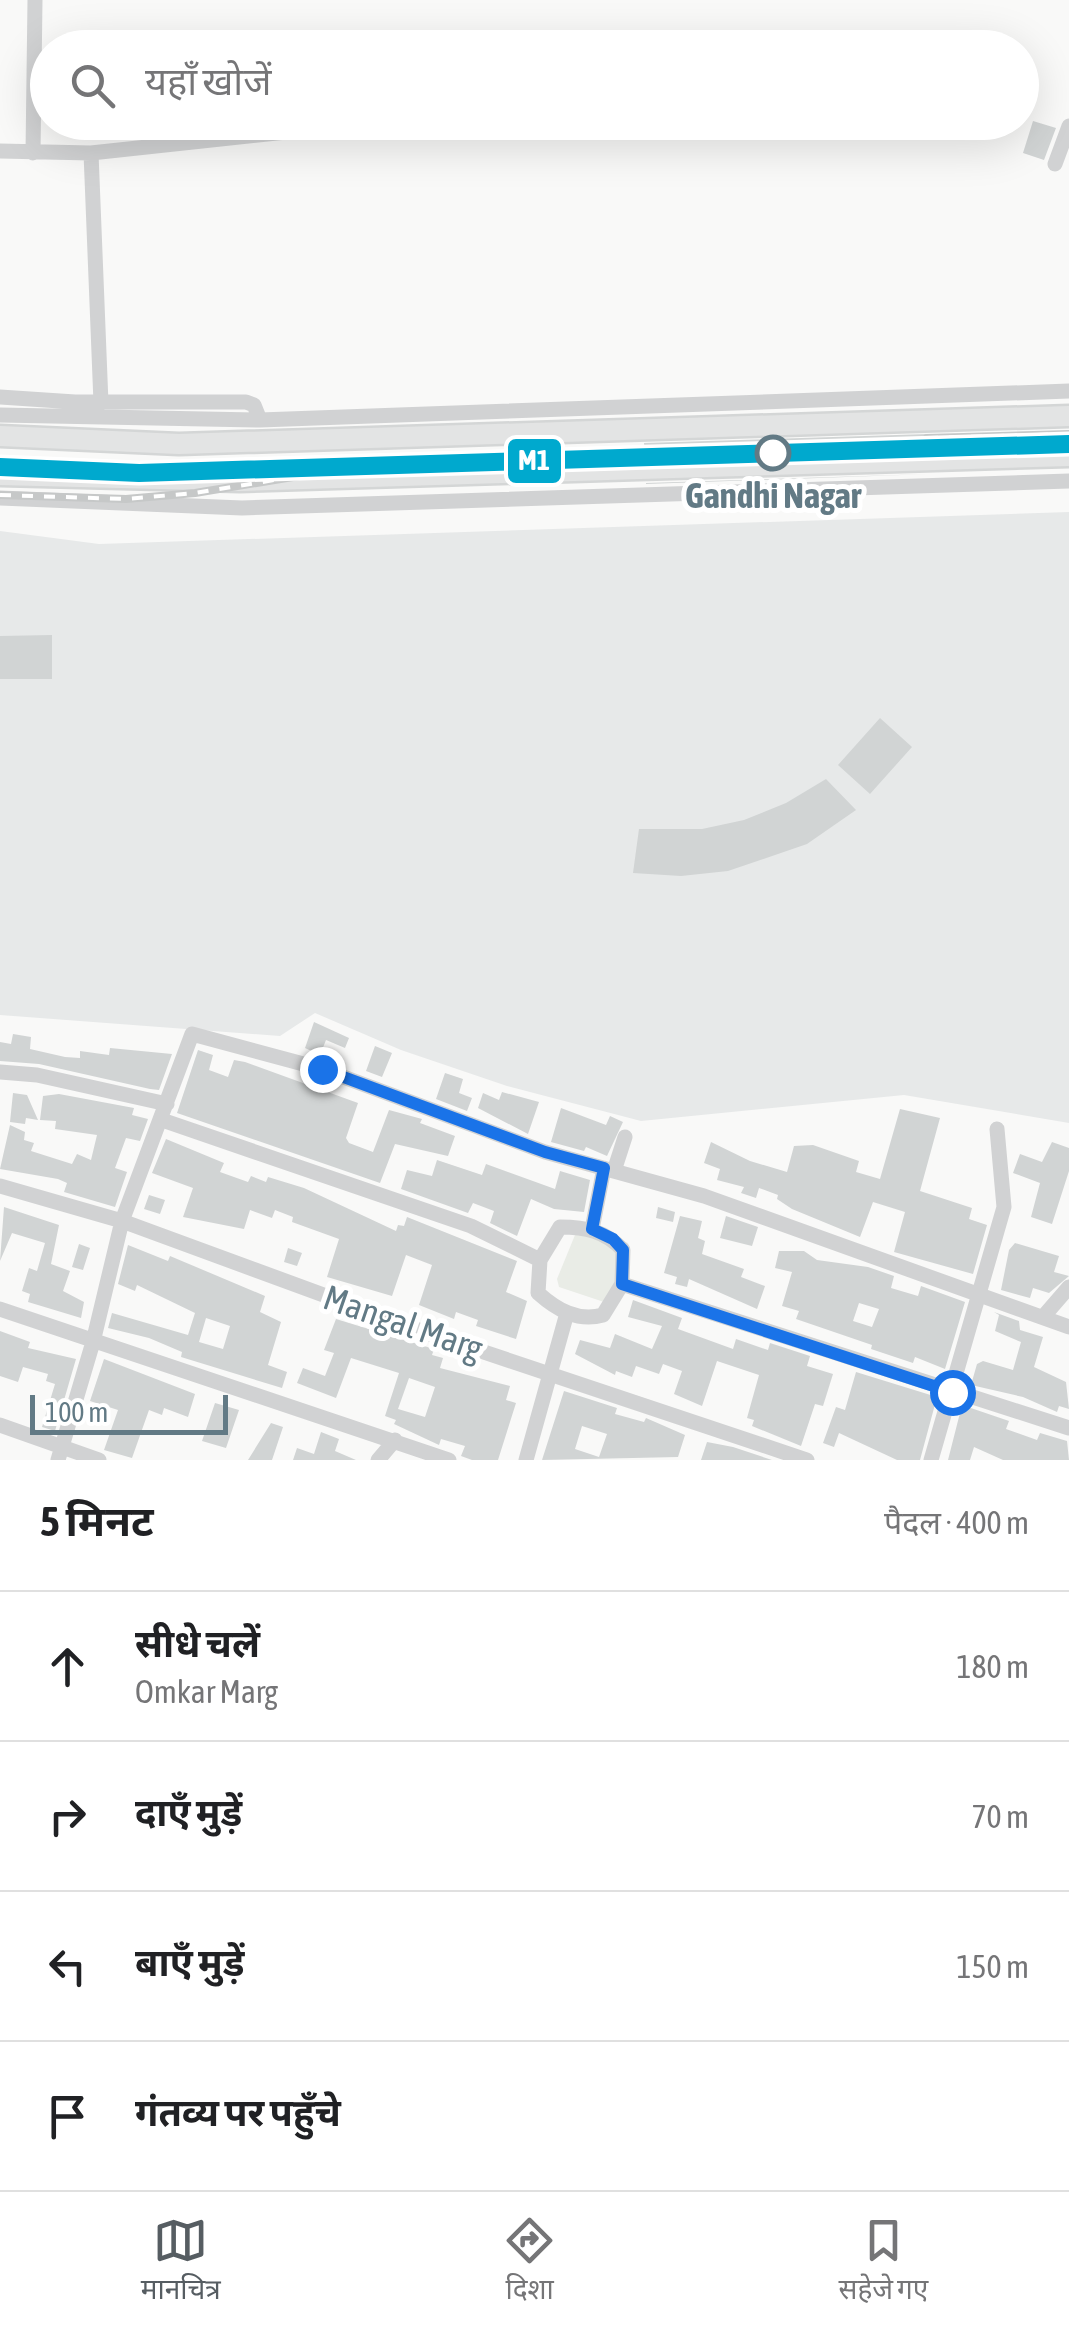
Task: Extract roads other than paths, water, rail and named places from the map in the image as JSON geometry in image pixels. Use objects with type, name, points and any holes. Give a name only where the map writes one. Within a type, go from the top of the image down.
[{"type":"main road","points":[[0,436],[179,444],[1069,416]]},
{"type":"main road","points":[[0,476],[240,480],[1069,456]]},
{"type":"street","points":[[35,30],[36,0]]},
{"type":"street","points":[[1055,164],[1069,126]]},
{"type":"street","points":[[33,140],[33,154]]},
{"type":"street","points":[[0,150],[91,153],[212,140]]},
{"type":"street","points":[[91,153],[101,402]]},
{"type":"street","points":[[0,415],[260,420],[1069,391]]},
{"type":"street","points":[[0,397],[246,402],[254,405],[260,420]]},
{"type":"street","points":[[0,498],[242,508],[1069,481]]},
{"type":"street","points":[[60,1452],[93,1342],[122,1222],[192,1034],[322,1069],[545,1152],[704,1196],[1069,1327]]},
{"type":"street","points":[[0,1072],[38,1075],[165,1112],[472,1226],[540,1260]]},
{"type":"street","points":[[932,1460],[1004,1207],[998,1129]]},
{"type":"street","points":[[592,1229],[609,1169],[625,1137]]},
{"type":"street","name":"Mangal Marg","points":[[0,1186],[122,1222],[807,1460]]},
{"type":"street","points":[[560,1227],[592,1229],[613,1239],[623,1250],[622,1284],[603,1315],[589,1318],[568,1313],[538,1293],[540,1260],[560,1227]]},
{"type":"street","points":[[622,1284],[1069,1428]]},
{"type":"street","points":[[1043,1317],[1069,1288]]},
{"type":"street","points":[[0,1309],[449,1460]]},
{"type":"street","points":[[526,1460],[568,1313]]},
{"type":"street","points":[[0,1425],[60,1452],[99,1460]]},
{"type":"street","points":[[378,1460],[395,1440]]},
{"type":"railway","points":[[927,438],[1069,434]]},
{"type":"railway","points":[[0,495],[126,499],[195,493],[366,465]]},
{"type":"place","name":"Gandhi Nagar","points":[[773,453]]}]
